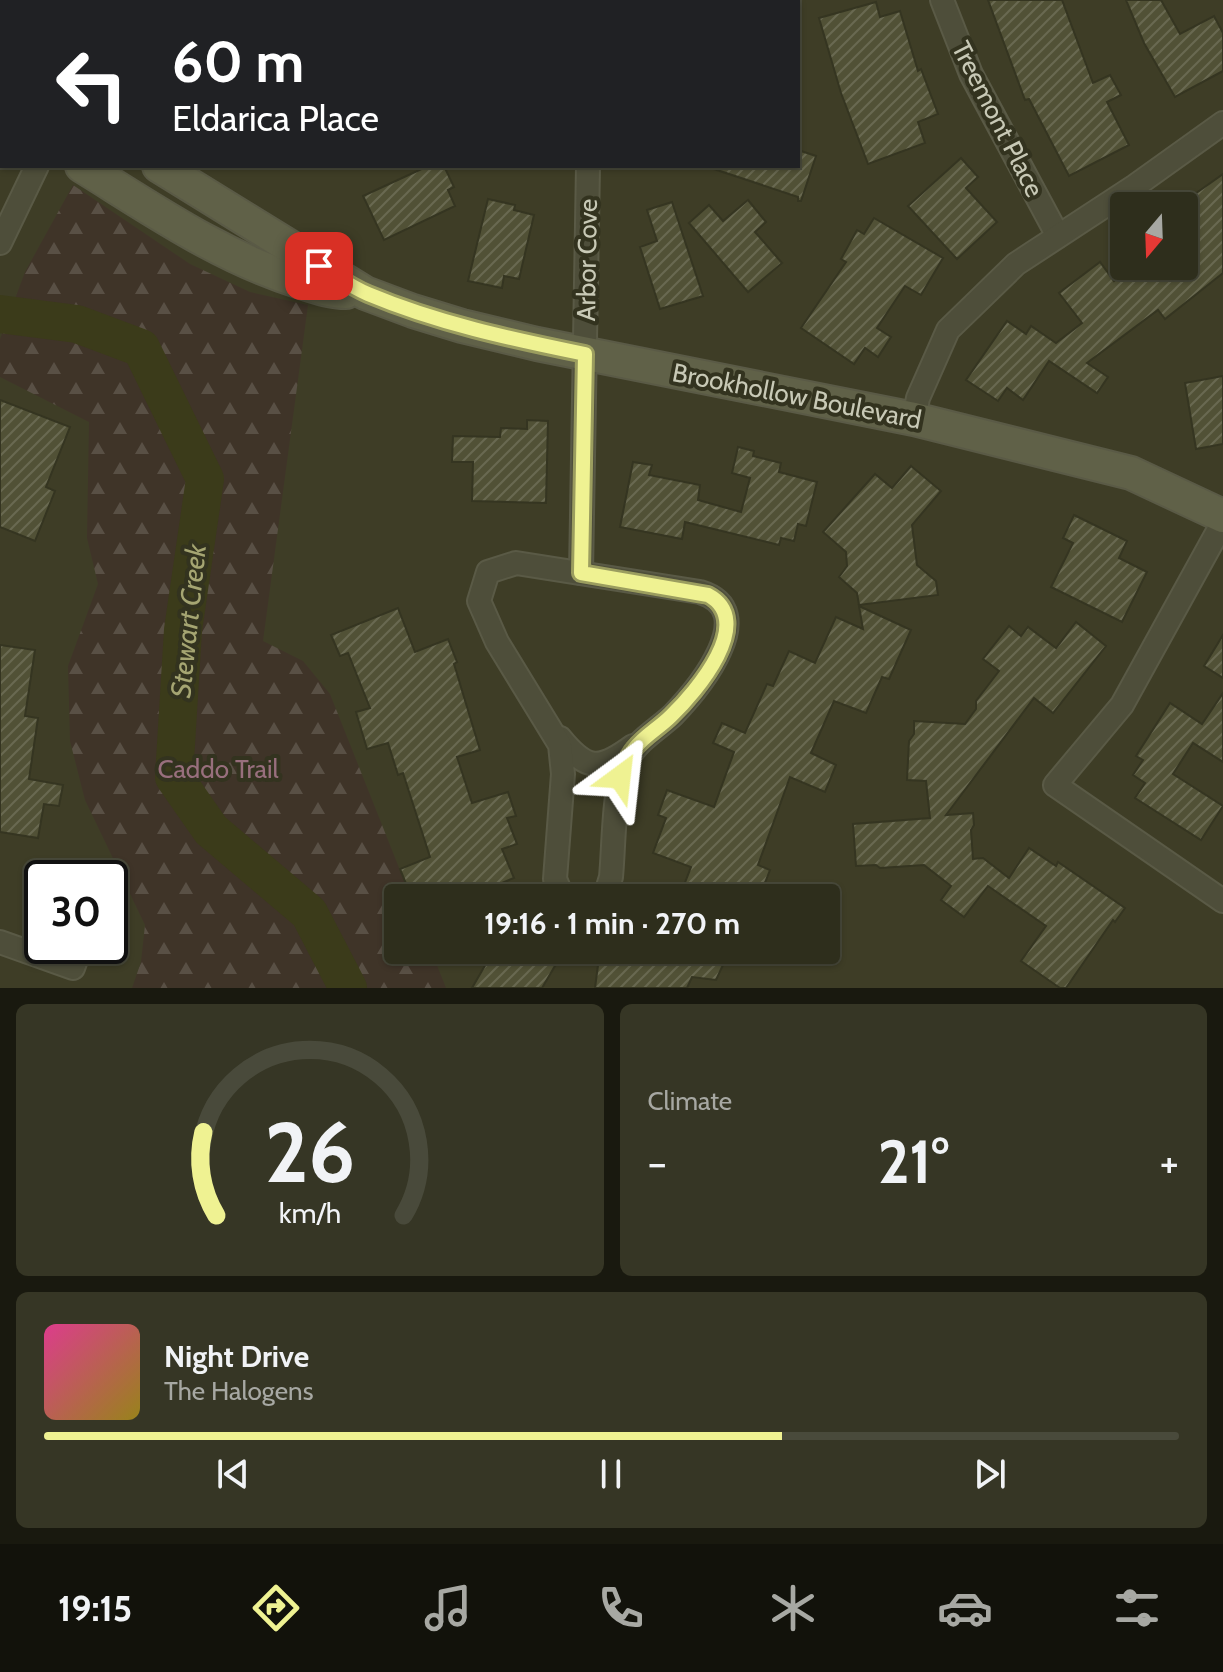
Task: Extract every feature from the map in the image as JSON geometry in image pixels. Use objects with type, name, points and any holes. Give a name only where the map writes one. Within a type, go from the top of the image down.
[{"type":"street","name":"Treemont Place","points":[[942,0],[971,74],[1058,236]]},
{"type":"street","points":[[914,419],[918,398],[948,330],[1016,264],[1223,123]]},
{"type":"street","points":[[0,243],[36,168]]},
{"type":"street","name":"Brookhollow Boulevard","points":[[85,168],[218,249],[270,272],[334,292],[365,293]]},
{"type":"street","name":"Brookhollow Boulevard","points":[[162,168],[365,293],[462,326],[585,354],[914,419],[1131,473],[1223,519]]},
{"type":"street","name":"Arbor Cove","points":[[581,573],[588,168]]},
{"type":"street","points":[[1223,519],[1122,705],[1055,785],[1223,901]]},
{"type":"street","points":[[547,723],[573,755],[590,764],[610,762],[673,714],[703,678],[726,636],[727,615],[720,603],[700,592],[516,563],[488,572],[479,601],[497,642],[547,723],[555,735],[562,756],[557,884]]},
{"type":"street","points":[[609,884],[620,777],[630,754],[647,736]]},
{"type":"street","points":[[0,942],[24,951]]},
{"type":"green space","name":"Caddo Trail","points":[[73,185],[190,264],[250,292],[308,305],[263,641],[303,661],[330,694],[405,884],[384,884],[384,964],[437,964],[446,988],[132,988],[141,962],[145,925],[128,890],[128,860],[114,860],[85,800],[70,741],[68,666],[98,584],[87,538],[89,422],[0,377],[0,339],[25,272]]},
{"type":"building","points":[[988,0],[1062,0],[1093,83],[1110,75],[1121,95],[1107,102],[1129,145],[1069,176],[1029,99],[1025,100]]},
{"type":"building","points":[[1126,0],[1161,0],[1180,34],[1214,16],[1223,33],[1223,71],[1175,97],[1144,43]]},
{"type":"building","points":[[876,2],[880,17],[900,11],[918,71],[921,69],[938,114],[918,122],[925,143],[868,164],[841,93],[819,18]]},
{"type":"building","points":[[800,151],[816,156],[801,201],[798,197],[714,169],[800,168]]},
{"type":"building","points":[[961,158],[978,177],[966,188],[997,222],[957,259],[908,206]]},
{"type":"building","points":[[424,168],[445,168],[454,187],[448,190],[455,206],[384,240],[363,196]]},
{"type":"building","points":[[1223,174],[1223,273],[1165,319],[1158,310],[1087,363],[1108,377],[1097,393],[1049,361],[1023,400],[1007,388],[998,401],[966,380],[1007,321],[1026,334],[1031,326],[1056,343],[1082,323],[1059,293],[1100,262],[1110,280],[1114,281],[1198,280],[1198,192]]},
{"type":"building","points":[[488,199],[515,205],[514,210],[534,215],[519,279],[504,276],[502,288],[468,281]]},
{"type":"building","points":[[748,200],[766,222],[755,232],[782,263],[748,292],[689,223],[709,205],[723,221]]},
{"type":"building","points":[[672,202],[703,296],[660,309],[640,247],[657,241],[647,210]]},
{"type":"building","points":[[874,218],[943,258],[921,295],[905,286],[877,328],[891,337],[878,357],[865,348],[854,364],[801,328],[846,262],[841,259],[857,230],[864,234]]},
{"type":"building","points":[[1223,376],[1223,444],[1196,449],[1185,383]]},
{"type":"building","points":[[0,400],[70,427],[46,487],[55,491],[35,541],[0,527]]},
{"type":"building","points":[[527,420],[548,421],[546,503],[472,501],[473,462],[452,462],[453,436],[500,437],[501,428],[527,429]]},
{"type":"building","points":[[738,447],[754,451],[753,456],[781,463],[779,472],[817,482],[806,526],[798,524],[794,541],[781,538],[779,545],[685,522],[682,539],[620,527],[633,462],[652,465],[649,475],[700,485],[698,500],[741,512],[750,478],[732,473]]},
{"type":"building","points":[[911,466],[941,491],[912,525],[917,565],[936,581],[938,595],[859,605],[857,593],[839,577],[847,566],[846,552],[823,532],[875,474],[892,488]]},
{"type":"building","points":[[1074,515],[1127,541],[1119,558],[1147,572],[1122,622],[1051,587],[1073,543],[1063,538]]},
{"type":"building","points":[[859,606],[911,630],[889,679],[882,677],[866,713],[834,701],[811,753],[836,765],[825,792],[790,777],[758,865],[770,870],[764,884],[684,884],[691,867],[653,853],[666,818],[658,815],[667,790],[714,807],[734,752],[713,743],[722,723],[745,733],[767,684],[773,686],[789,651],[815,663],[836,617],[863,629]]},
{"type":"building","points":[[398,608],[415,652],[448,639],[480,750],[457,757],[472,803],[508,792],[516,816],[507,818],[517,844],[502,849],[514,878],[499,884],[406,884],[400,869],[430,857],[403,773],[398,775],[388,743],[367,749],[356,712],[370,708],[348,653],[340,656],[331,635]]},
{"type":"building","points":[[1076,622],[1106,646],[1053,713],[1034,698],[946,815],[973,813],[973,859],[983,858],[1009,878],[1029,848],[1056,866],[1058,862],[1125,908],[1115,922],[1113,920],[1066,988],[1060,988],[1021,961],[1046,926],[988,886],[964,917],[941,900],[951,886],[924,865],[856,866],[853,824],[930,818],[926,781],[907,780],[909,741],[914,734],[914,721],[965,724],[976,709],[976,701],[999,671],[983,659],[1009,626],[1021,636],[1028,627],[1056,648]]},
{"type":"building","points":[[1223,635],[1223,678],[1204,666]]},
{"type":"building","points":[[0,645],[35,650],[25,716],[38,718],[29,779],[63,785],[59,806],[44,804],[38,838],[0,832]]},
{"type":"building","points":[[1223,693],[1223,762],[1193,743],[1173,774],[1223,806],[1201,840],[1135,798],[1145,783],[1133,775],[1143,760],[1136,756],[1170,703],[1202,724]]},
{"type":"building","points":[[486,964],[556,964],[542,988],[472,988]]},
{"type":"building","points":[[598,964],[723,964],[716,980],[692,977],[687,988],[595,988]]},
{"type":"waterway","name":"Stewart Creek","points":[[0,314],[77,324],[141,348],[205,479],[183,630],[174,777],[211,830],[309,913],[348,988]]},
{"type":"route","points":[[319,266],[365,293],[413,311],[462,326],[585,354],[581,573],[700,592],[720,603],[728,622],[726,636],[703,678],[673,714],[634,748],[620,777]]}]
